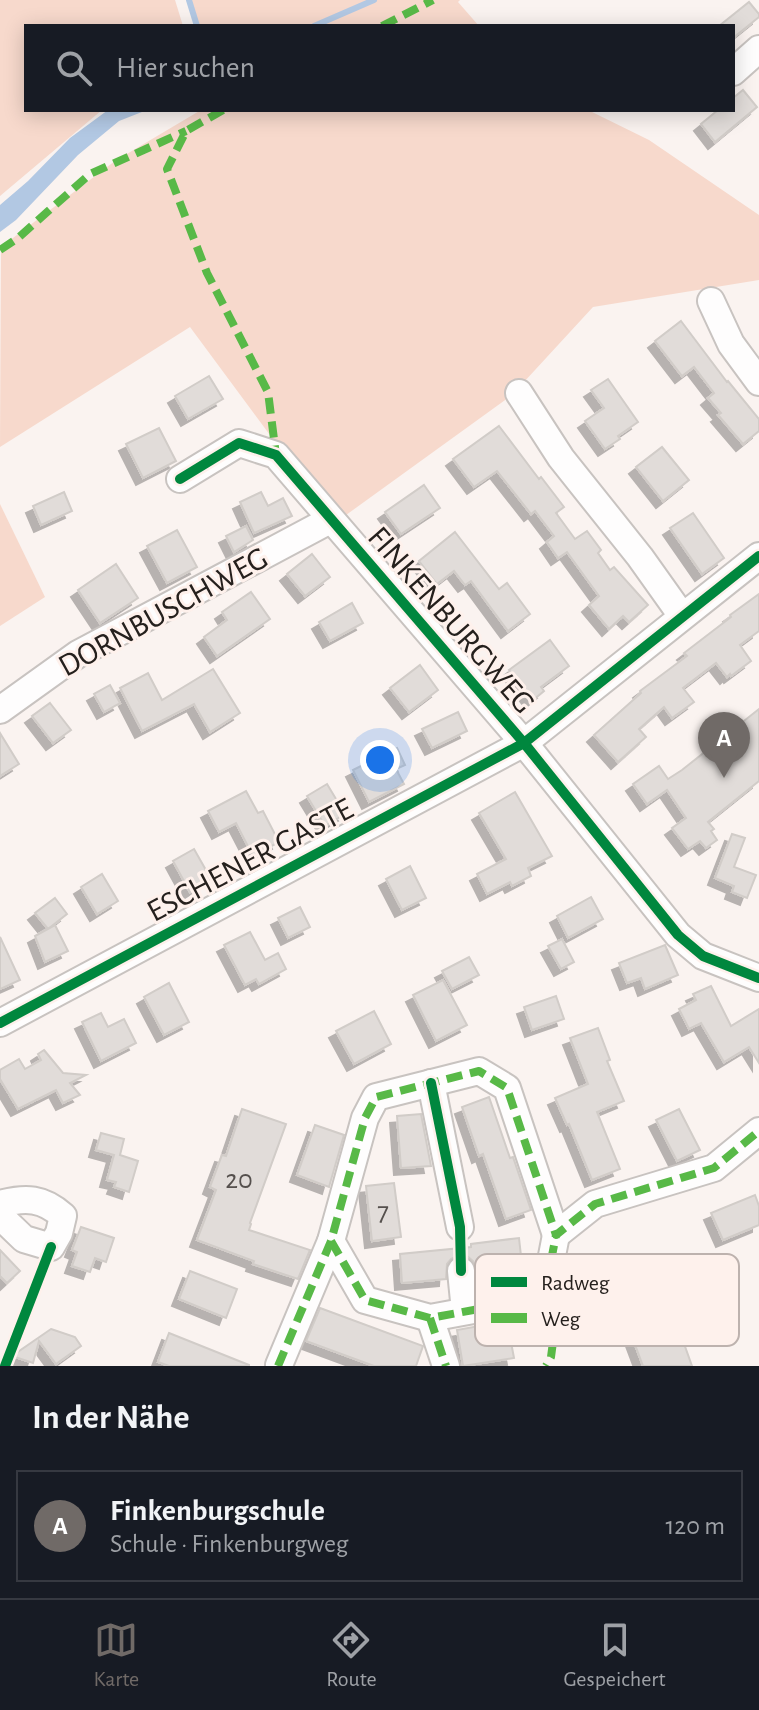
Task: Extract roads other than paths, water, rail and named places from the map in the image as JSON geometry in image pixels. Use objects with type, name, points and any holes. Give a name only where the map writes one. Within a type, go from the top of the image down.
[{"type":"street","points":[[735,70],[759,49]]},
{"type":"street","points":[[711,301],[731,344],[759,382]]},
{"type":"street","points":[[519,393],[561,458],[640,557],[682,616]]},
{"type":"street","name":"FINKENBURGWEG","points":[[180,479],[239,443],[276,455],[524,743],[688,945],[703,956],[759,978]]},
{"type":"street","name":"DORNBUSCHWEG","points":[[0,710],[78,654],[330,520]]},
{"type":"street","name":"ESCHENER GASTE","points":[[0,1023],[524,743],[759,556]]},
{"type":"street","points":[[279,1365],[331,1241],[365,1118],[376,1097],[479,1071],[507,1088],[556,1235],[552,1254]]},
{"type":"street","points":[[431,1083],[460,1227]]},
{"type":"street","points":[[556,1235],[595,1204],[714,1168],[759,1131]]},
{"type":"street","points":[[0,1204],[13,1200],[38,1200],[52,1205],[63,1216],[59,1233],[51,1247],[24,1239],[0,1216]]},
{"type":"street","points":[[331,1241],[365,1300],[430,1318],[475,1309]]},
{"type":"street","points":[[461,1271],[465,1311]]},
{"type":"street","points":[[430,1318],[446,1366]]},
{"type":"water","points":[[105,112],[142,112],[119,121],[78,155],[16,220],[0,232],[0,205],[70,138]]},
{"type":"waterway","points":[[189,0],[196,24]]},
{"type":"waterway","points":[[319,24],[374,0]]},
{"type":"place","name":"Finkenburgschule","points":[[724,778]]}]
